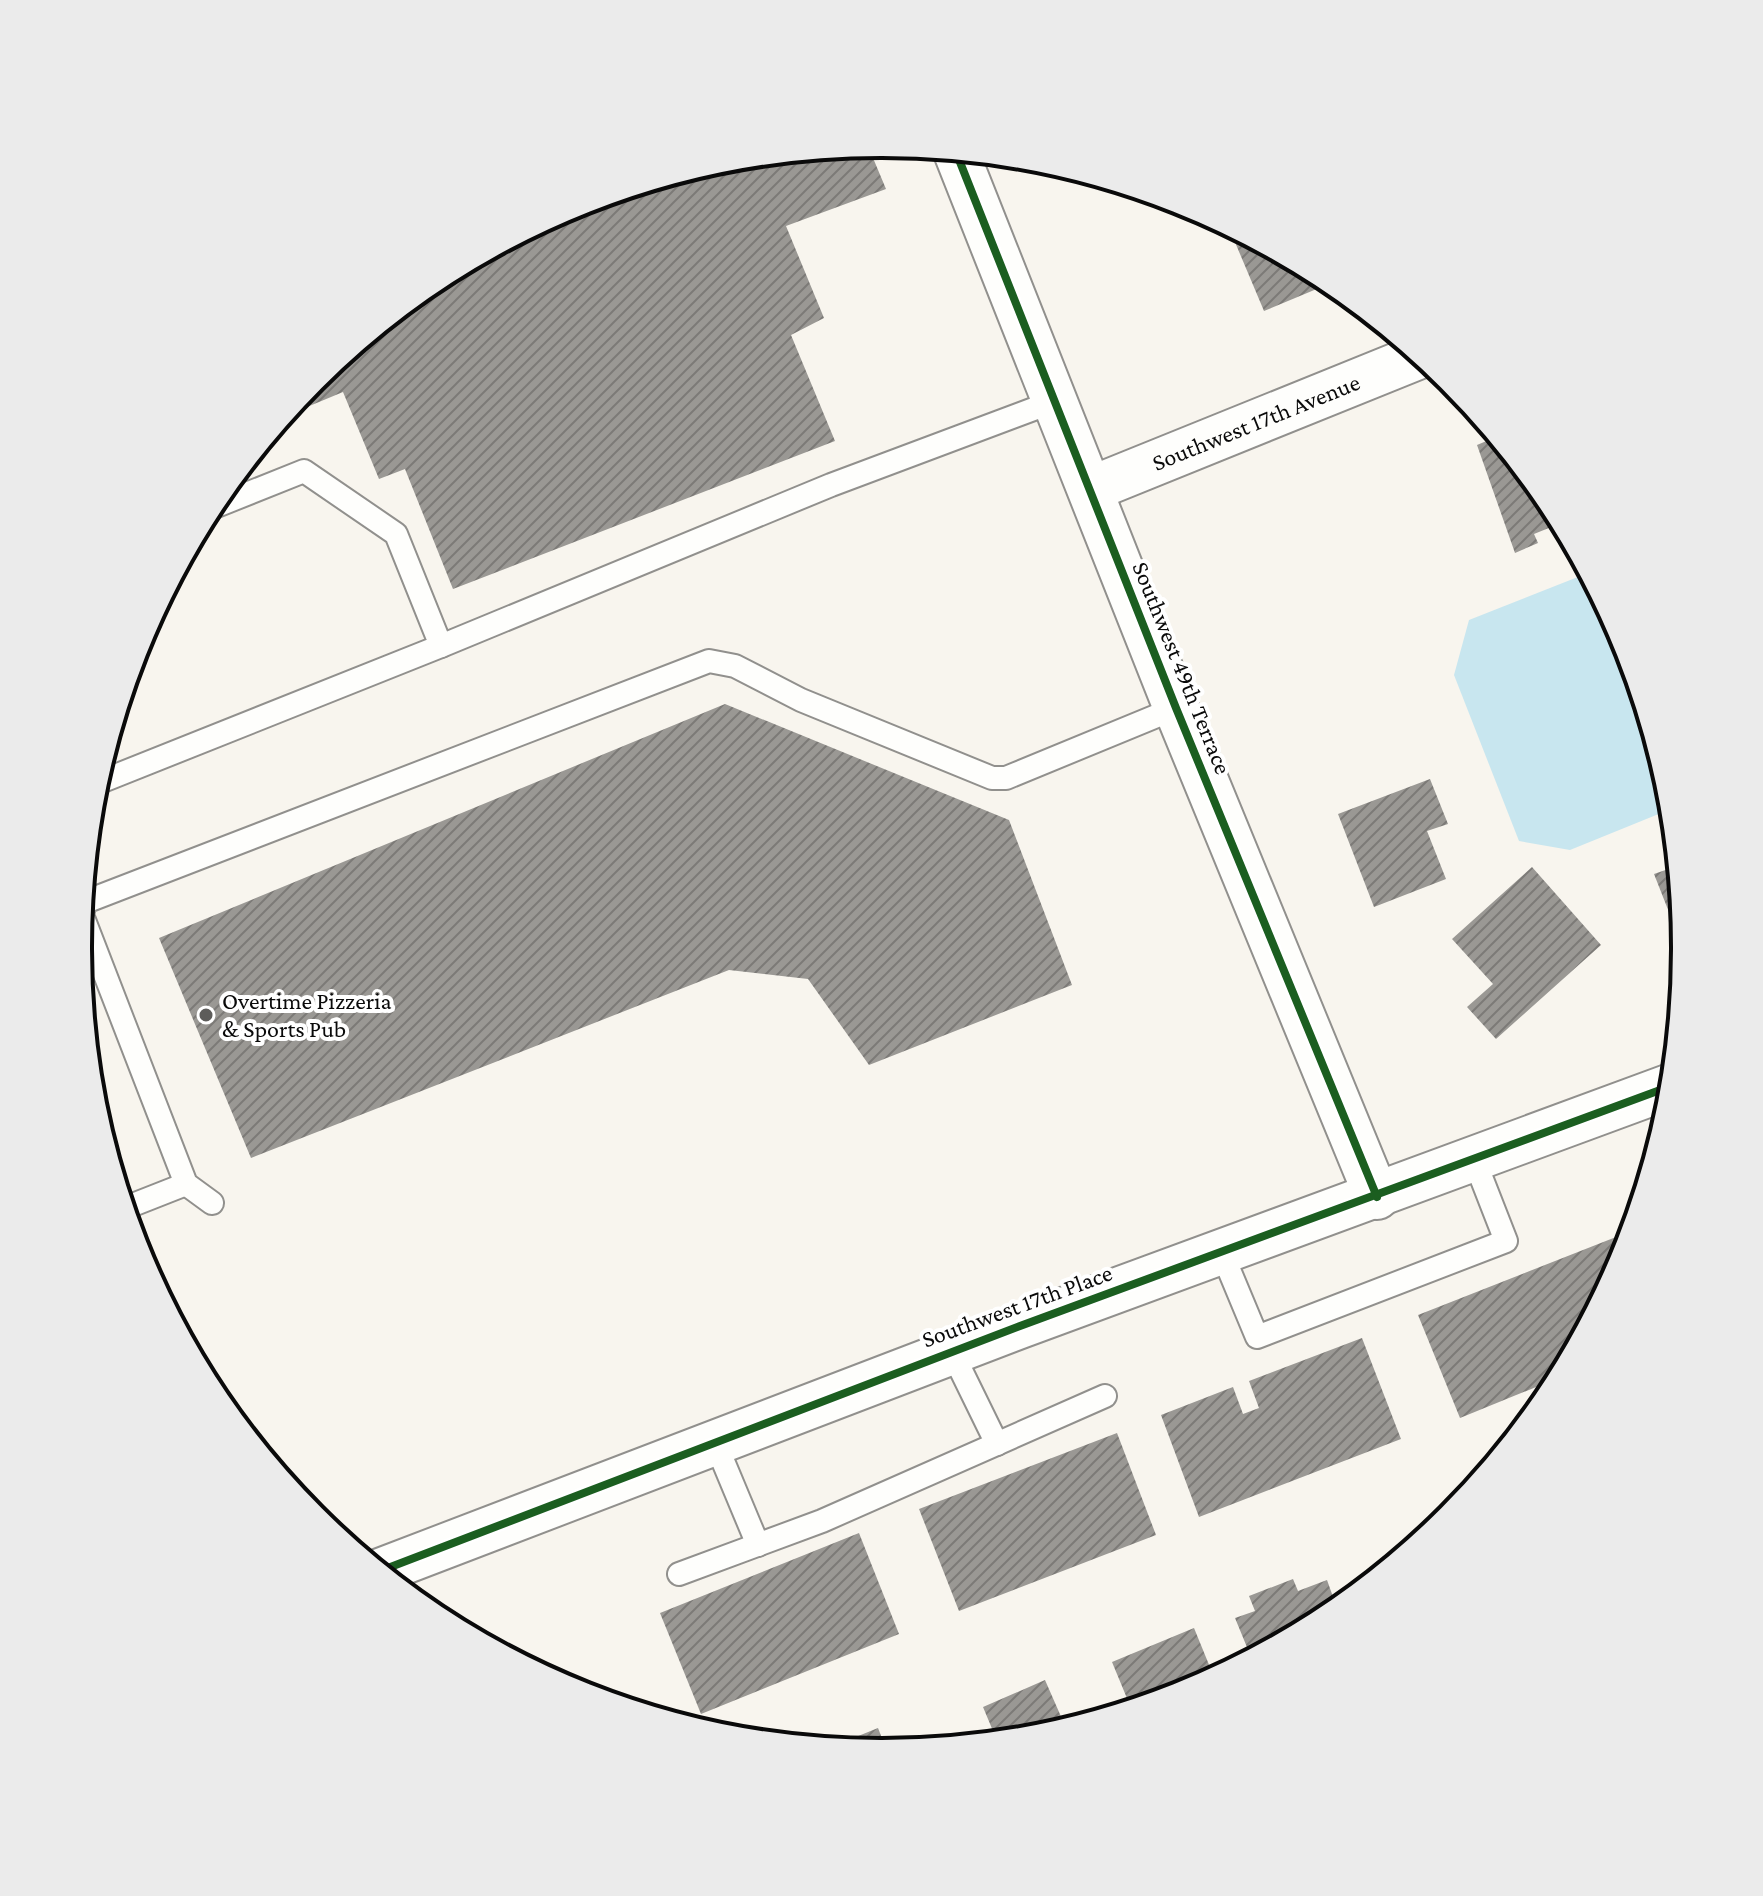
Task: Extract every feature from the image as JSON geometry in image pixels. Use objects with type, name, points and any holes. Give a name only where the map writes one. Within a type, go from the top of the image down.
[{"type":"street","name":"Southwest 49th Terrace","points":[[960,163],[1176,708],[1377,1197]]},
{"type":"street","name":"Southwest 17th Avenue","points":[[1091,489],[1409,361]]},
{"type":"street","name":"Southwest 17th Place","points":[[392,1567],[952,1352],[1474,1159],[1656,1100]]},
{"type":"lane","points":[[111,778],[831,485],[1055,401]]},
{"type":"lane","points":[[231,500],[304,471],[396,534],[441,646]]},
{"type":"lane","points":[[94,899],[709,661],[735,666],[801,700],[992,778],[1006,778],[1176,708]]},
{"type":"lane","points":[[92,944],[186,1184],[212,1203]]},
{"type":"lane","points":[[1222,1253],[1257,1337],[1506,1241],[1474,1159]]},
{"type":"lane","points":[[135,1204],[186,1184]]},
{"type":"lane","points":[[952,1352],[997,1444]]},
{"type":"lane","points":[[679,1574],[758,1545],[1105,1396]]},
{"type":"lane","points":[[715,1442],[758,1545]]},
{"type":"water","points":[[1578,577],[1611,646],[1629,694],[1659,814],[1570,850],[1519,841],[1454,675],[1469,620]]},
{"type":"building","points":[[873,158],[886,189],[786,226],[824,318],[791,335],[835,441],[453,589],[405,469],[379,479],[343,392],[307,407],[361,354],[443,292],[532,240],[628,200],[727,174],[830,160]]},
{"type":"building","points":[[1235,242],[1316,289],[1264,311]]},
{"type":"building","points":[[1487,441],[1538,509],[1549,528],[1534,534],[1538,543],[1515,553],[1477,445]]},
{"type":"building","points":[[725,704],[1009,820],[1072,985],[869,1065],[808,979],[729,970],[251,1158],[159,938]]},
{"type":"building","points":[[1430,779],[1448,824],[1427,831],[1446,879],[1374,907],[1338,814]]},
{"type":"building","points":[[1532,867],[1601,945],[1496,1039],[1467,1007],[1493,984],[1452,939]]},
{"type":"building","points":[[1666,870],[1670,914],[1654,874]]},
{"type":"building","points":[[1616,1237],[1590,1297],[1539,1386],[1460,1418],[1418,1315]]},
{"type":"building","points":[[1362,1338],[1401,1439],[1199,1517],[1161,1415],[1233,1387],[1243,1414],[1259,1408],[1249,1381]]},
{"type":"building","points":[[1117,1433],[1156,1535],[959,1611],[919,1509]]},
{"type":"building","points":[[859,1533],[899,1634],[701,1714],[660,1613]]},
{"type":"building","points":[[1293,1579],[1298,1591],[1327,1580],[1332,1595],[1247,1647],[1235,1618],[1255,1611],[1249,1596]]},
{"type":"building","points":[[1194,1628],[1209,1666],[1127,1698],[1112,1662]]},
{"type":"building","points":[[1045,1680],[1061,1717],[992,1730],[983,1707]]},
{"type":"building","points":[[878,1728],[882,1738],[856,1737]]},
{"type":"cycle path","points":[[960,163],[1176,708],[1377,1197]]},
{"type":"cycle path","points":[[392,1567],[1020,1326],[1658,1091]]},
{"type":"place","name":"Overtime Pizzeria & Sports Pub","points":[[206,1015]]}]
